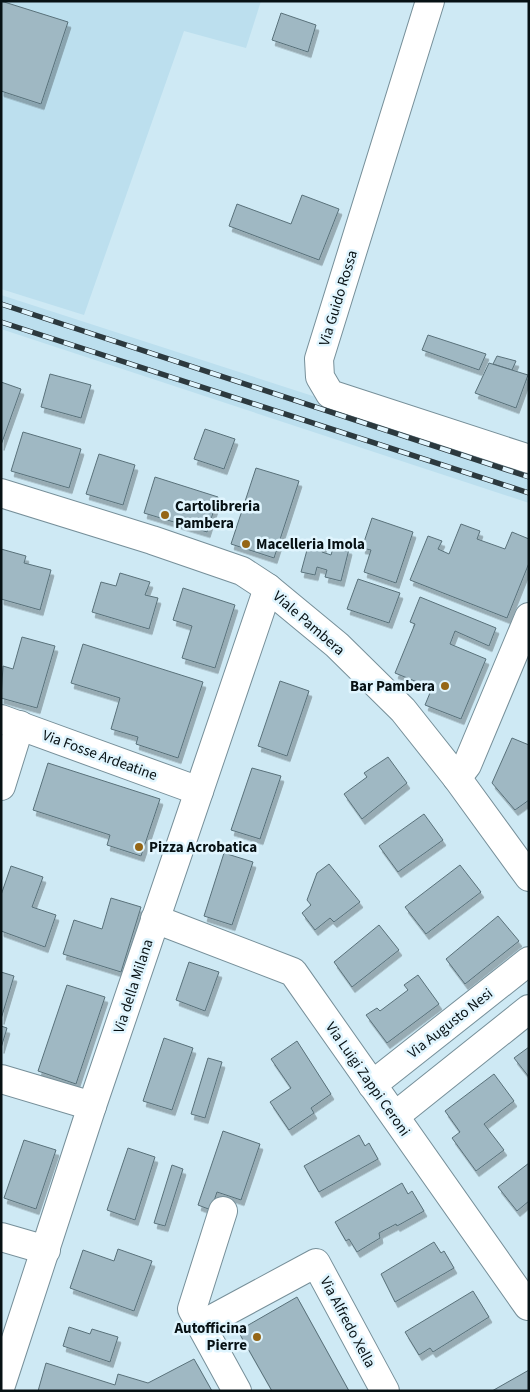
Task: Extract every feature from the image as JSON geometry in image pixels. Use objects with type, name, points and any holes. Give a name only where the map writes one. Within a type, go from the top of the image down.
[{"type":"street","name":"Via Guido Rossa","points":[[430,1],[319,359],[320,377],[330,394],[529,459]]},
{"type":"street","name":"Viale Pambera","points":[[1,493],[152,540],[242,571],[268,588],[337,645],[403,710],[457,778],[529,877]]},
{"type":"street","name":"Via della Milana","points":[[1,1385],[92,1106],[268,588]]},
{"type":"street","points":[[457,778],[467,765],[529,617]]},
{"type":"street","points":[[1,786],[11,722]]},
{"type":"street","name":"Via Fosse Ardeatine","points":[[11,722],[199,792]]},
{"type":"street","name":"Via Luigi Zappi Ceroni","points":[[155,919],[293,972],[528,1306]]},
{"type":"street","name":"Via Augusto Nesi","points":[[372,1085],[529,961]]},
{"type":"street","points":[[394,1116],[529,1009]]},
{"type":"street","points":[[1,1079],[92,1106]]},
{"type":"street","points":[[223,1211],[192,1309],[237,1391]]},
{"type":"street","points":[[1,1237],[46,1250]]},
{"type":"street","name":"Via Alfredo Xella","points":[[201,1325],[316,1263],[385,1391]]},
{"type":"shaded area","points":[[1,1],[261,1],[246,48],[184,31],[84,315],[1,289]]},
{"type":"shaded area","points":[[1,295],[529,466],[529,503],[1,329]]},
{"type":"building","points":[[1,1],[68,22],[41,104],[1,91]]},
{"type":"building","points":[[281,13],[316,25],[308,52],[272,40]]},
{"type":"building","points":[[302,195],[339,209],[319,260],[229,226],[237,204],[291,224]]},
{"type":"building","points":[[428,335],[486,354],[479,370],[422,350]]},
{"type":"building","points":[[497,356],[516,361],[512,370],[493,364]]},
{"type":"building","points":[[489,363],[528,375],[516,408],[475,393]]},
{"type":"building","points":[[50,374],[91,385],[81,418],[41,407]]},
{"type":"building","points":[[1,382],[21,389],[1,445]]},
{"type":"building","points":[[205,429],[235,439],[224,469],[194,459]]},
{"type":"building","points":[[23,432],[81,449],[69,488],[11,471]]},
{"type":"building","points":[[99,454],[135,465],[123,505],[86,494]]},
{"type":"building","points":[[256,468],[299,481],[274,558],[231,544]]},
{"type":"building","points":[[155,477],[218,497],[207,532],[144,513]]},
{"type":"building","points":[[372,518],[413,532],[396,583],[364,572],[371,550],[362,548]]},
{"type":"building","points":[[461,524],[480,531],[477,539],[505,549],[512,532],[529,539],[529,563],[507,618],[410,580],[428,536],[442,541],[438,549],[449,554]]},
{"type":"building","points":[[310,539],[324,543],[322,552],[331,555],[334,545],[349,549],[341,581],[325,577],[327,570],[317,567],[315,575],[301,572]]},
{"type":"building","points":[[1,549],[26,556],[24,563],[51,570],[40,610],[1,599]]},
{"type":"building","points":[[120,573],[150,582],[145,595],[158,598],[149,629],[92,612],[101,582],[116,586]]},
{"type":"building","points":[[358,579],[400,593],[389,623],[347,609]]},
{"type":"building","points":[[183,588],[235,605],[215,668],[182,658],[192,626],[173,620]]},
{"type":"building","points":[[420,597],[496,628],[489,646],[455,631],[450,644],[486,659],[461,719],[425,705],[432,688],[395,673],[415,624],[410,622]]},
{"type":"building","points":[[22,637],[55,646],[37,708],[1,698],[3,666],[13,669]]},
{"type":"building","points":[[83,644],[203,682],[178,758],[136,744],[138,737],[111,729],[120,698],[71,683]]},
{"type":"building","points":[[280,681],[309,691],[287,756],[258,746]]},
{"type":"building","points":[[512,738],[529,745],[529,800],[515,810],[492,783]]},
{"type":"building","points":[[388,757],[407,783],[362,819],[344,794],[367,777],[364,773]]},
{"type":"building","points":[[48,763],[160,799],[141,856],[107,845],[110,835],[33,810]]},
{"type":"building","points":[[252,768],[281,776],[260,839],[231,830]]},
{"type":"building","points":[[424,814],[443,840],[398,872],[379,846]]},
{"type":"building","points":[[224,853],[253,862],[232,925],[204,916]]},
{"type":"building","points":[[329,864],[360,902],[334,922],[330,918],[315,930],[302,913],[311,905],[307,900],[317,873]]},
{"type":"building","points":[[460,865],[481,892],[426,934],[405,907]]},
{"type":"building","points":[[11,866],[43,877],[32,907],[56,915],[45,947],[1,931],[1,895]]},
{"type":"building","points":[[111,898],[141,907],[121,972],[63,954],[74,920],[102,929]]},
{"type":"building","points":[[498,916],[519,941],[465,984],[446,959]]},
{"type":"building","points":[[379,925],[399,950],[352,987],[334,962]]},
{"type":"building","points":[[189,962],[219,972],[205,1011],[176,1000]]},
{"type":"building","points":[[1,972],[14,976],[1,1019]]},
{"type":"building","points":[[418,975],[439,1004],[387,1043],[366,1015],[377,1008],[380,1011],[408,990],[404,985]]},
{"type":"building","points":[[67,985],[105,997],[76,1084],[38,1071]]},
{"type":"building","points":[[1,1026],[7,1028],[1,1048]]},
{"type":"building","points":[[164,1038],[193,1048],[172,1110],[143,1101]]},
{"type":"building","points":[[297,1041],[331,1094],[311,1108],[314,1113],[289,1130],[270,1102],[291,1088],[271,1059]]},
{"type":"building","points":[[529,1047],[529,1077],[514,1058]]},
{"type":"building","points":[[208,1058],[222,1062],[205,1118],[191,1114]]},
{"type":"building","points":[[494,1074],[514,1101],[484,1124],[504,1150],[476,1171],[452,1138],[460,1132],[445,1111]]},
{"type":"building","points":[[223,1131],[260,1144],[241,1200],[217,1192],[211,1210],[198,1205]]},
{"type":"building","points":[[359,1135],[365,1146],[369,1143],[378,1159],[319,1192],[304,1166]]},
{"type":"building","points":[[24,1140],[56,1150],[36,1209],[4,1198]]},
{"type":"building","points":[[128,1148],[155,1157],[135,1220],[107,1210]]},
{"type":"building","points":[[529,1163],[529,1201],[517,1211],[498,1187]]},
{"type":"building","points":[[172,1165],[183,1169],[165,1226],[154,1223]]},
{"type":"building","points":[[402,1183],[408,1194],[412,1191],[424,1211],[397,1226],[396,1224],[379,1233],[380,1238],[357,1252],[349,1239],[346,1241],[335,1222]]},
{"type":"building","points":[[434,1242],[441,1253],[444,1251],[454,1268],[395,1302],[381,1274]]},
{"type":"building","points":[[118,1249],[152,1261],[134,1311],[70,1288],[83,1250],[114,1261]]},
{"type":"building","points":[[473,1291],[489,1317],[433,1352],[430,1348],[419,1355],[405,1332]]},
{"type":"building","points":[[297,1297],[349,1391],[272,1391],[238,1331]]},
{"type":"building","points":[[69,1327],[90,1334],[92,1329],[118,1337],[110,1362],[63,1346]]},
{"type":"building","points":[[194,1359],[212,1391],[38,1391],[46,1363],[115,1385],[118,1374],[148,1383]]},
{"type":"building","points":[[529,1370],[529,1391],[492,1391]]},
{"type":"railway","points":[[1,304],[529,477]]},
{"type":"railway","points":[[1,322],[529,493]]},
{"type":"place","name":"Cartolibreria Pambera","points":[[165,515]]},
{"type":"place","name":"Macelleria Imola","points":[[246,544]]},
{"type":"place","name":"Bar Pambera","points":[[445,686]]},
{"type":"place","name":"Pizza Acrobatica","points":[[139,847]]},
{"type":"place","name":"Autofficina Pierre","points":[[257,1337]]}]
